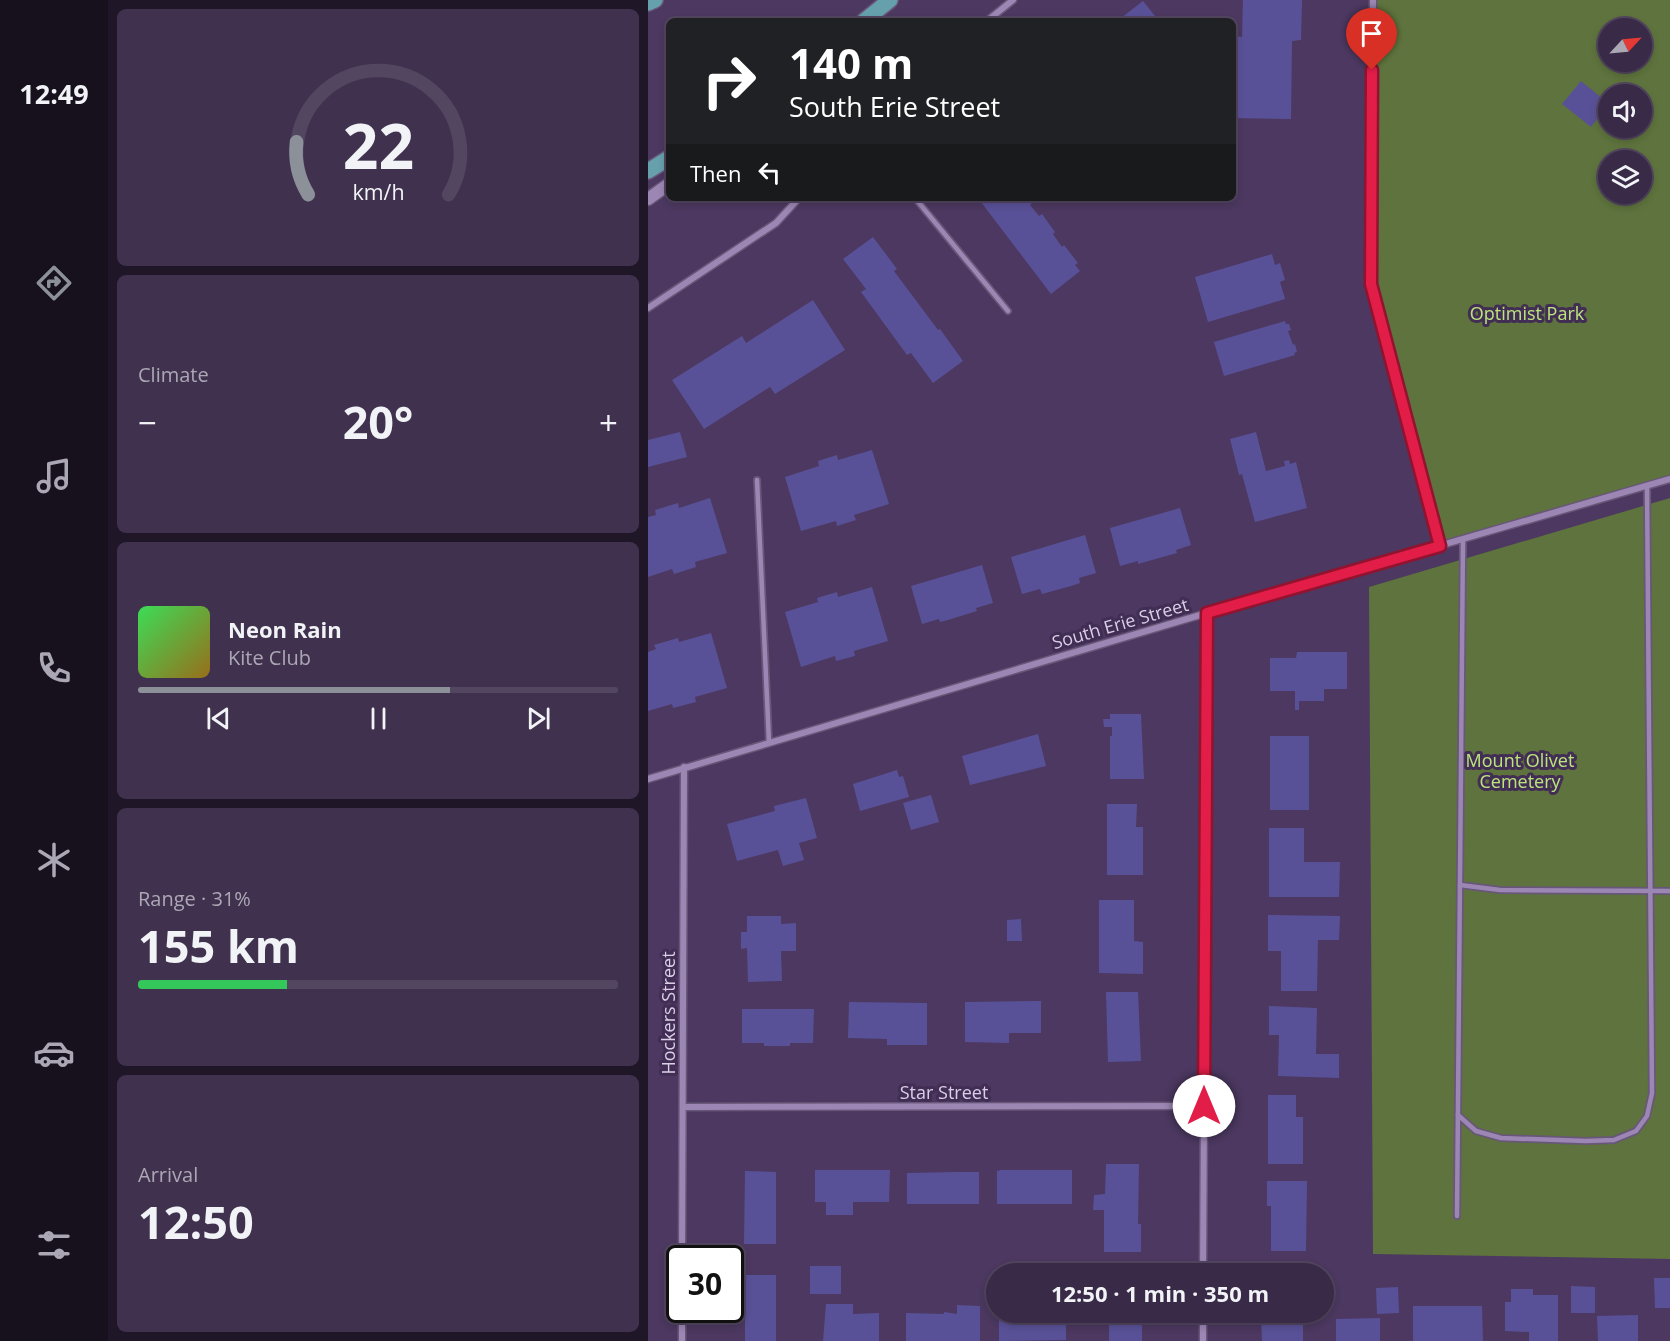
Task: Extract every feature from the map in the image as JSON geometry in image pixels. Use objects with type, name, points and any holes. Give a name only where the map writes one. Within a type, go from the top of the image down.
[{"type":"main road","points":[[648,3],[655,0]]},
{"type":"main road","points":[[868,18],[890,0]]},
{"type":"main road","points":[[648,171],[666,160]]},
{"type":"main road","points":[[648,199],[666,186]]},
{"type":"street","points":[[991,18],[1013,0]]},
{"type":"street","points":[[1372,0],[1371,284],[1440,546]]},
{"type":"street","points":[[648,308],[776,223],[796,201]]},
{"type":"street","name":"South Erie Street","points":[[648,779],[1207,613],[1670,479]]},
{"type":"street","points":[[1203,1263],[1207,613]]},
{"type":"street","name":"Hockers Street","points":[[682,1245],[684,767]]},
{"type":"street","name":"Star Street","points":[[683,1107],[1204,1106]]},
{"type":"street","points":[[682,1323],[682,1341]]},
{"type":"street","points":[[1203,1323],[1203,1341]]},
{"type":"lane","points":[[917,201],[1008,312]]},
{"type":"lane","points":[[758,480],[769,742]]},
{"type":"lane","points":[[1458,1115],[1476,1131],[1501,1138],[1595,1141],[1614,1140],[1636,1131],[1647,1116],[1652,1093],[1647,485]]},
{"type":"lane","points":[[1457,1216],[1463,539]]},
{"type":"lane","points":[[1460,885],[1500,890],[1670,891]]},
{"type":"green space","name":"Optimist Park","points":[[1373,0],[1670,0],[1670,479],[1440,546],[1371,284]]},
{"type":"green space","name":"Mount Olivet Cemetery","points":[[1670,498],[1670,1259],[1373,1254],[1369,587]]},
{"type":"building","points":[[1243,0],[1302,0],[1301,40],[1292,41],[1291,119],[1236,118],[1236,36],[1242,37]]},
{"type":"building","points":[[1143,1],[1157,18],[1121,18]]},
{"type":"building","points":[[1581,81],[1598,95],[1598,118],[1591,127],[1562,104]]},
{"type":"building","points":[[1031,201],[1030,205],[1039,216],[1042,214],[1062,247],[1064,245],[1078,263],[1075,265],[1080,271],[1051,294],[981,202]]},
{"type":"building","points":[[873,237],[897,269],[894,271],[963,361],[933,383],[911,353],[907,355],[861,292],[866,289],[843,259]]},
{"type":"building","points":[[1272,254],[1275,265],[1280,263],[1285,280],[1280,282],[1285,299],[1208,322],[1195,277]]},
{"type":"building","points":[[813,300],[845,350],[775,394],[770,387],[704,429],[672,380],[742,336],[746,343]]},
{"type":"building","points":[[1285,321],[1291,330],[1288,331],[1293,345],[1295,344],[1297,352],[1294,353],[1295,355],[1224,376],[1214,342]]},
{"type":"building","points":[[680,432],[687,457],[648,467],[648,440]]},
{"type":"building","points":[[1256,432],[1266,471],[1285,466],[1284,461],[1289,460],[1290,464],[1296,462],[1307,508],[1255,522],[1230,439]]},
{"type":"building","points":[[872,450],[889,504],[854,515],[856,520],[837,526],[836,521],[801,531],[785,477],[819,466],[818,461],[837,455],[838,460]]},
{"type":"building","points":[[710,498],[727,553],[695,562],[696,567],[674,574],[672,569],[648,577],[648,517],[656,515],[655,510],[678,503],[679,508]]},
{"type":"building","points":[[1180,508],[1191,545],[1176,550],[1177,553],[1138,564],[1138,561],[1120,566],[1110,528]]},
{"type":"building","points":[[1085,535],[1096,573],[1079,578],[1080,583],[1071,586],[1042,594],[1040,589],[1022,594],[1011,557]]},
{"type":"building","points":[[982,565],[993,603],[976,608],[977,611],[948,620],[940,622],[939,619],[922,624],[911,586]]},
{"type":"building","points":[[872,587],[888,641],[854,651],[855,656],[836,661],[835,656],[801,667],[785,612],[818,602],[817,598],[837,592],[838,597]]},
{"type":"building","points":[[711,633],[727,688],[695,697],[696,702],[673,708],[672,704],[648,711],[648,652],[656,649],[654,645],[678,638],[679,642]]},
{"type":"building","points":[[1297,652],[1347,652],[1347,689],[1324,689],[1324,701],[1299,701],[1299,710],[1295,710],[1295,691],[1270,691],[1270,658],[1296,658]]},
{"type":"building","points":[[1110,714],[1141,714],[1144,779],[1110,779],[1112,727],[1104,727],[1103,719],[1110,719]]},
{"type":"building","points":[[1038,734],[1046,766],[970,785],[962,756]]},
{"type":"building","points":[[1270,736],[1309,736],[1309,810],[1270,810]]},
{"type":"building","points":[[897,770],[899,777],[903,776],[909,797],[860,811],[853,784]]},
{"type":"building","points":[[931,795],[939,822],[911,830],[903,803]]},
{"type":"building","points":[[806,798],[817,838],[799,843],[804,860],[783,866],[778,850],[737,861],[727,824],[775,811],[774,806]]},
{"type":"building","points":[[1107,804],[1137,804],[1136,827],[1143,827],[1143,875],[1107,875]]},
{"type":"building","points":[[1269,828],[1304,828],[1304,862],[1340,862],[1339,897],[1269,897]]},
{"type":"building","points":[[1099,900],[1134,900],[1134,941],[1143,942],[1143,974],[1099,973]]},
{"type":"building","points":[[1268,915],[1340,916],[1339,940],[1318,940],[1317,991],[1281,991],[1281,951],[1268,951]]},
{"type":"building","points":[[747,916],[781,916],[781,924],[796,923],[796,951],[781,951],[782,981],[748,982],[747,948],[741,949],[741,932],[747,932]]},
{"type":"building","points":[[1021,919],[1022,941],[1007,941],[1007,920]]},
{"type":"building","points":[[1106,992],[1138,992],[1141,1061],[1108,1062]]},
{"type":"building","points":[[1041,1001],[1041,1033],[1009,1033],[1009,1043],[965,1042],[965,1002]]},
{"type":"building","points":[[849,1002],[927,1003],[927,1045],[887,1045],[887,1039],[848,1038]]},
{"type":"building","points":[[1269,1006],[1317,1008],[1316,1054],[1339,1054],[1339,1078],[1278,1076],[1279,1035],[1269,1035]]},
{"type":"building","points":[[742,1009],[814,1009],[813,1043],[764,1046],[764,1043],[742,1043]]},
{"type":"building","points":[[1268,1095],[1296,1095],[1296,1117],[1303,1117],[1303,1164],[1268,1164]]},
{"type":"building","points":[[1106,1164],[1139,1164],[1138,1224],[1141,1224],[1141,1252],[1104,1252],[1104,1210],[1093,1210],[1094,1195],[1105,1194]]},
{"type":"building","points":[[815,1170],[890,1170],[889,1202],[853,1202],[853,1215],[826,1215],[826,1202],[815,1202]]},
{"type":"building","points":[[1072,1170],[1072,1204],[997,1204],[997,1171]]},
{"type":"building","points":[[745,1171],[776,1172],[776,1244],[744,1244]]},
{"type":"building","points":[[979,1172],[979,1204],[907,1204],[907,1173]]},
{"type":"building","points":[[1267,1181],[1307,1181],[1306,1251],[1271,1251],[1271,1206],[1267,1206]]},
{"type":"building","points":[[810,1266],[841,1266],[841,1294],[810,1294]]},
{"type":"building","points":[[745,1275],[776,1275],[776,1341],[745,1341]]},
{"type":"building","points":[[1654,1278],[1670,1278],[1670,1308],[1655,1308]]},
{"type":"building","points":[[1571,1286],[1595,1287],[1595,1313],[1571,1313]]},
{"type":"building","points":[[1398,1287],[1399,1313],[1377,1314],[1376,1288]]},
{"type":"building","points":[[1511,1289],[1533,1289],[1533,1295],[1558,1295],[1558,1341],[1529,1341],[1529,1332],[1505,1331],[1505,1302],[1511,1302]]},
{"type":"building","points":[[826,1304],[853,1304],[853,1314],[879,1313],[879,1341],[823,1341]]},
{"type":"building","points":[[957,1305],[980,1306],[980,1341],[906,1341],[906,1313],[957,1314]]},
{"type":"building","points":[[1413,1306],[1482,1306],[1483,1341],[1413,1341]]},
{"type":"building","points":[[1638,1315],[1638,1341],[1598,1341],[1597,1316]]},
{"type":"building","points":[[1380,1318],[1380,1341],[1336,1341],[1336,1319]]},
{"type":"building","points":[[999,1323],[1066,1323],[1066,1340],[999,1341]]},
{"type":"building","points":[[1109,1323],[1142,1323],[1142,1341],[1109,1341]]},
{"type":"building","points":[[1261,1323],[1303,1323],[1303,1341],[1262,1341]]},
{"type":"route","points":[[1204,1106],[1207,613],[1440,546],[1371,284],[1372,70]]}]
